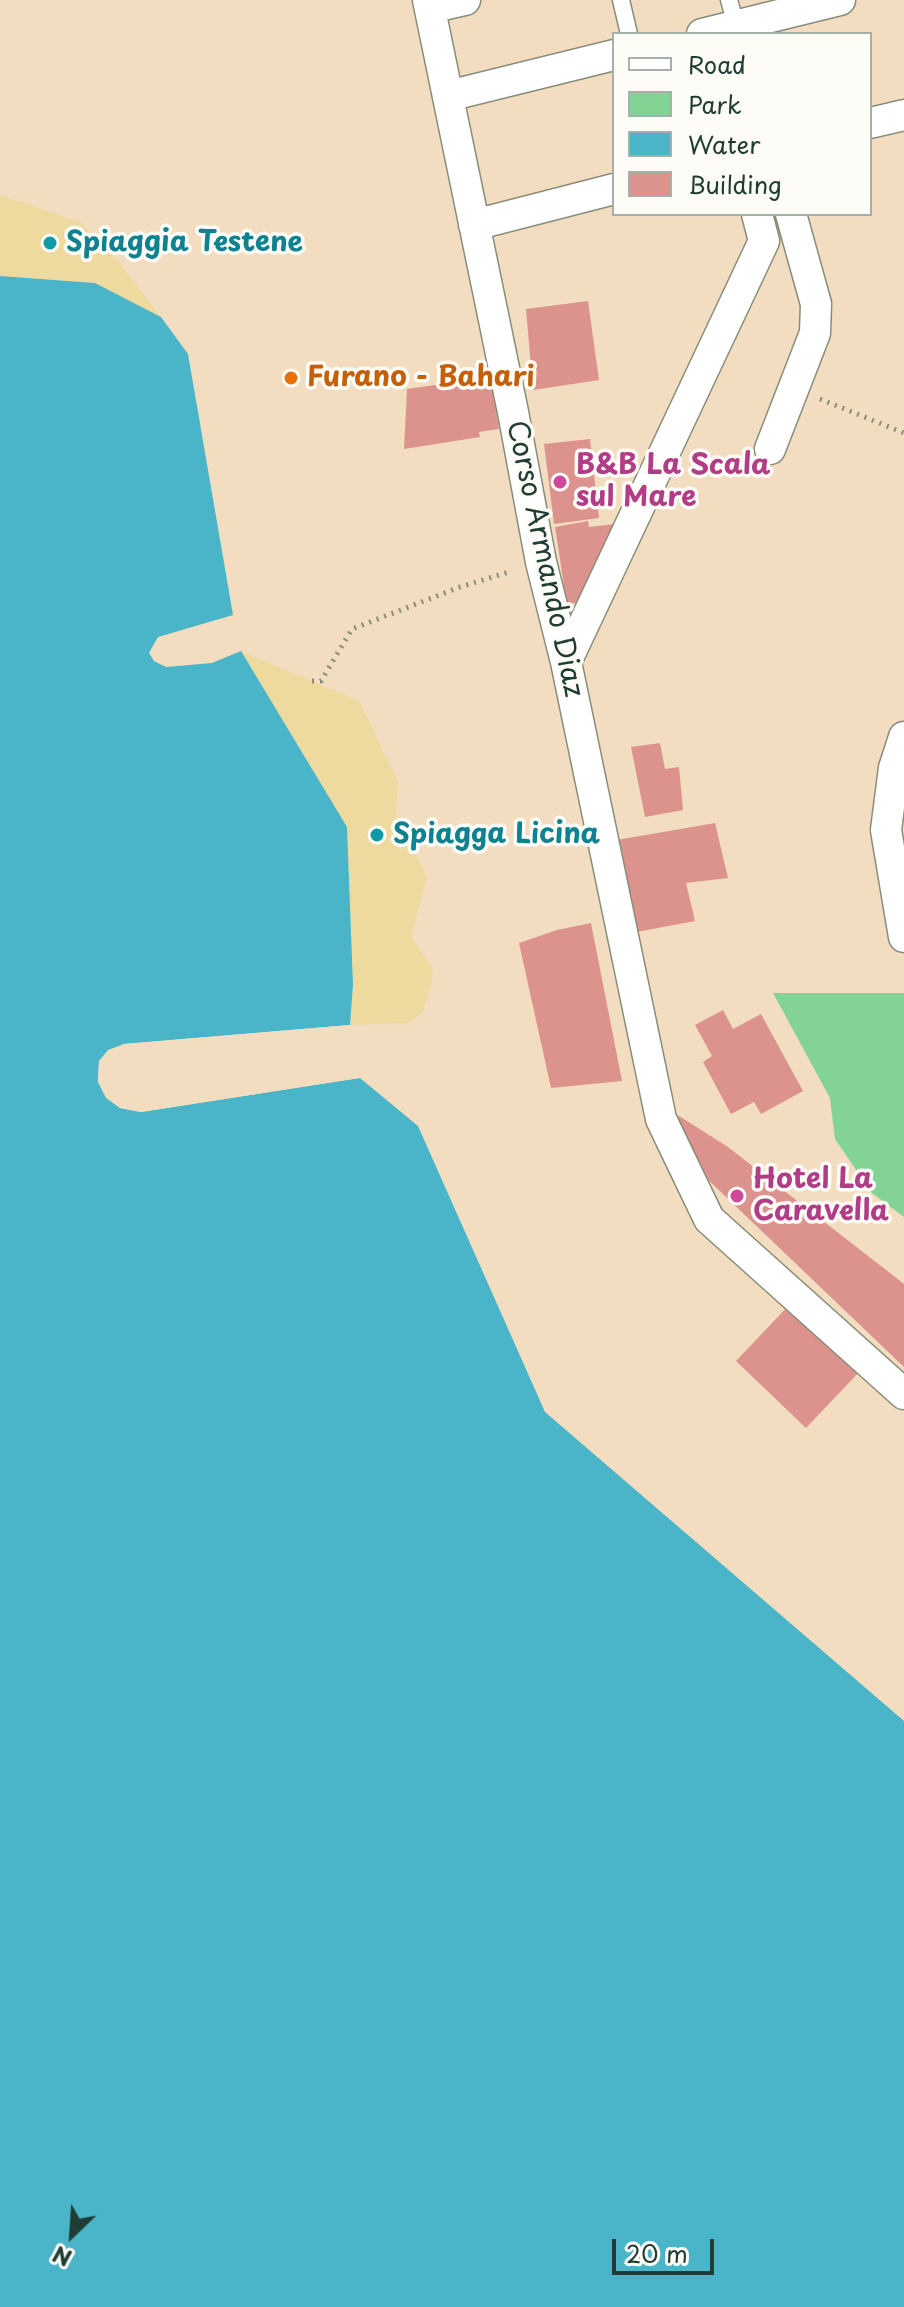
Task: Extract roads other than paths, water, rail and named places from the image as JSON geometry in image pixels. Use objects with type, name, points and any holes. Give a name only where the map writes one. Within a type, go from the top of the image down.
[{"type":"street","points":[[429,4],[465,0]]},
{"type":"street","points":[[707,32],[738,19],[840,0]]},
{"type":"street","name":"Corso Armando Diaz","points":[[429,4],[541,562],[566,662],[661,1119],[709,1219],[904,1394]]},
{"type":"street","points":[[448,96],[612,55]]},
{"type":"street","points":[[872,123],[904,115]]},
{"type":"street","points":[[474,225],[612,190]]},
{"type":"street","points":[[566,662],[764,241],[758,216]]},
{"type":"street","points":[[770,449],[815,333],[816,304],[792,216]]},
{"type":"street","points":[[904,737],[894,768],[886,830],[904,937]]},
{"type":"lane","points":[[621,0],[629,32]]},
{"type":"water","points":[[0,276],[95,283],[161,317],[188,354],[233,615],[158,637],[149,653],[154,661],[166,667],[212,663],[241,651],[347,827],[353,985],[350,1025],[124,1044],[99,1061],[98,1082],[120,1108],[141,1112],[360,1078],[418,1126],[545,1412],[904,1721],[904,2307],[0,2307]]},
{"type":"place","name":"Spiaggia Testene","points":[[50,243]]},
{"type":"place","name":"Furano - Bahari","points":[[291,378]]},
{"type":"place","name":"B&B La Scala sul Mare","points":[[560,482]]},
{"type":"place","name":"Spiagga Licina","points":[[377,835]]},
{"type":"place","name":"Hotel La Caravella","points":[[737,1196]]}]
